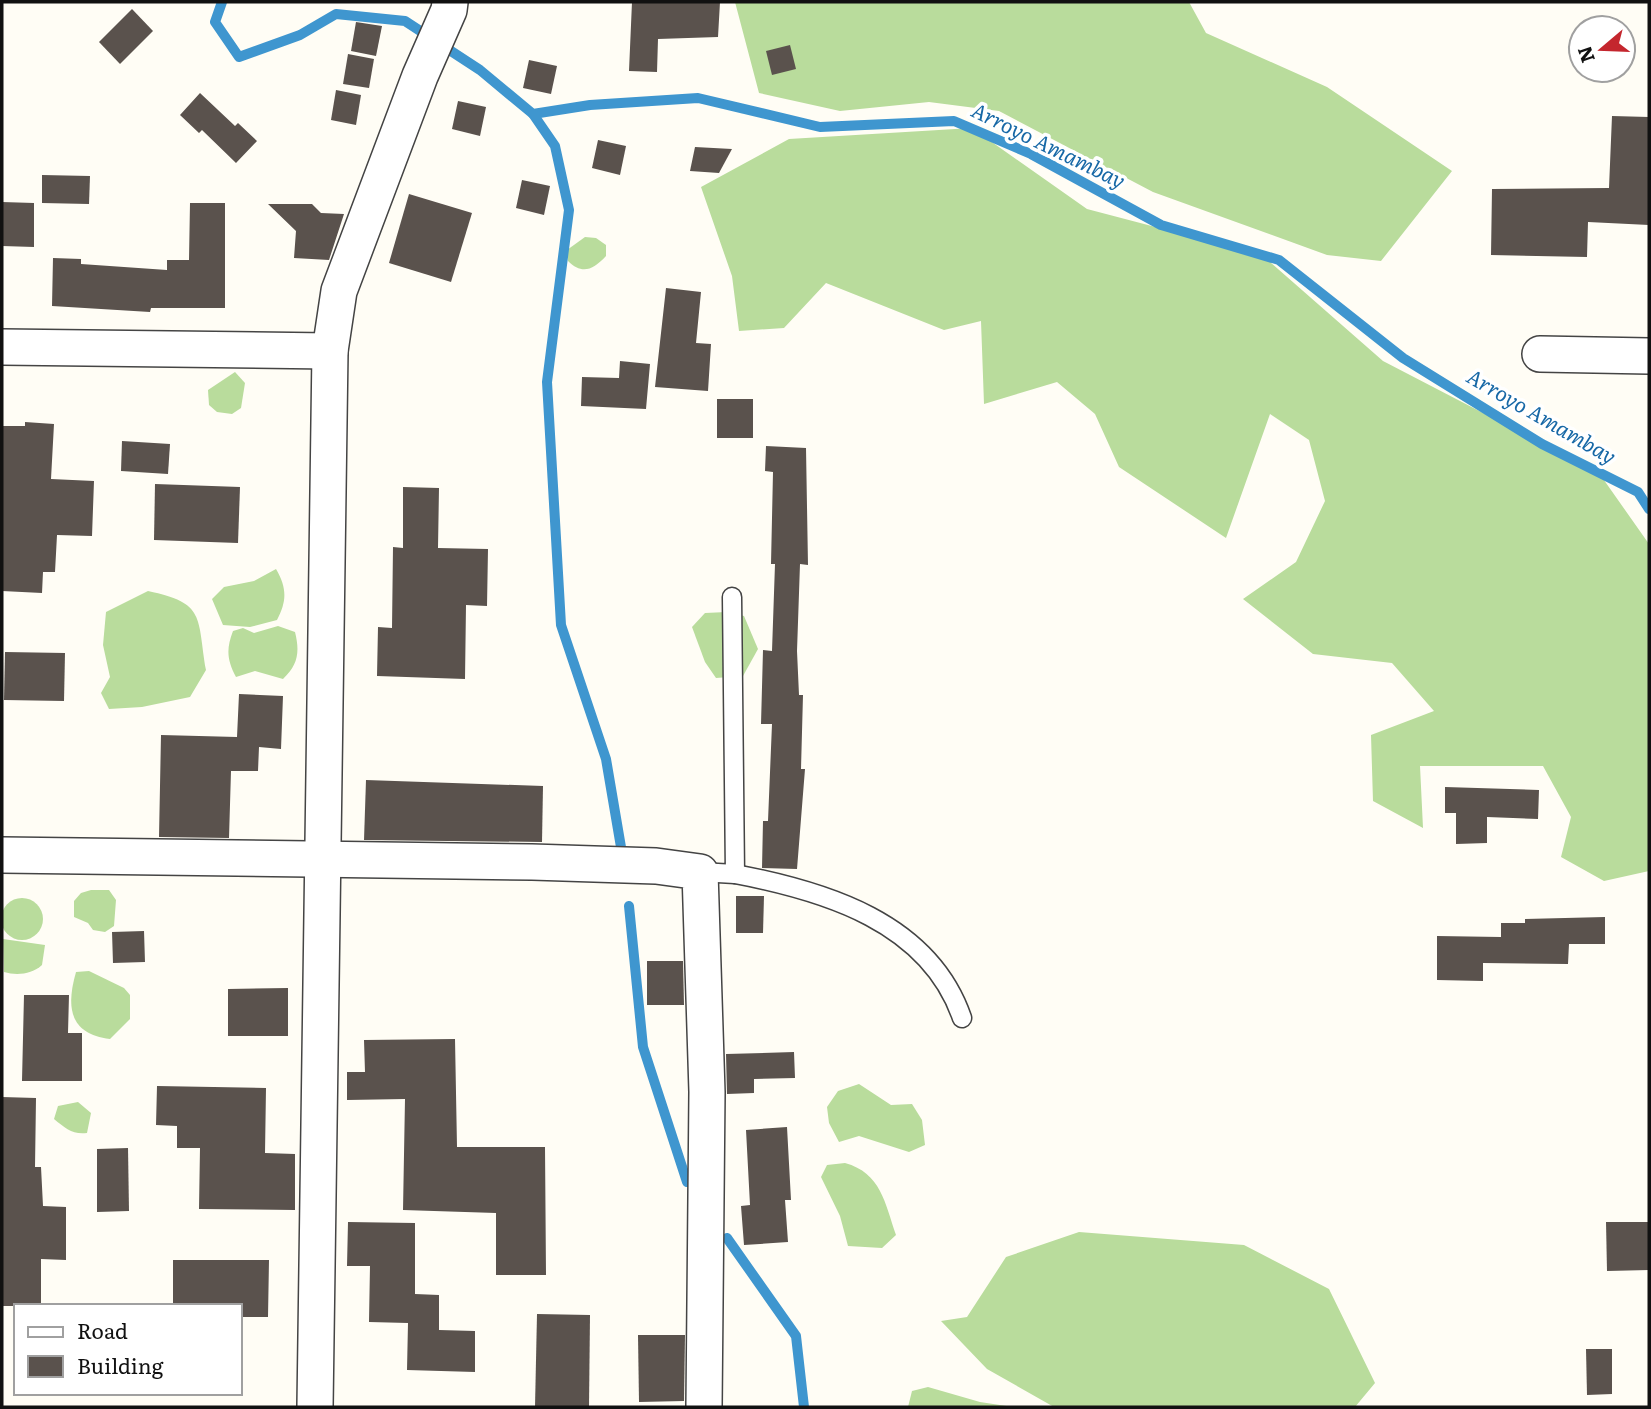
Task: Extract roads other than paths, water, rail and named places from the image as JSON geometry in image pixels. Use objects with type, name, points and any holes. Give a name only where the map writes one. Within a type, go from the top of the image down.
[{"type":"street","points":[[315,1407],[325,858],[330,351],[340,291],[449,6]]},
{"type":"street","points":[[2,346],[330,351]]},
{"type":"street","points":[[1540,354],[1649,356]]},
{"type":"street","points":[[2,855],[325,858],[642,866],[699,872],[708,1092],[704,1407]]},
{"type":"lane","points":[[732,597],[735,874]]},
{"type":"lane","points":[[699,872],[735,874],[800,889],[862,911],[896,929],[926,958],[954,993],[962,1018]]},
{"type":"waterway","name":"Arroyo Amambay","points":[[222,2],[215,22],[239,57],[300,35],[336,14],[405,21],[480,70],[533,114],[590,105],[698,98],[820,127],[954,121],[1031,154],[1161,225],[1279,260],[1403,358],[1542,444],[1638,492],[1649,509]]},
{"type":"waterway","points":[[533,114],[555,146],[569,210],[547,382],[561,625],[606,759],[622,853]]},
{"type":"waterway","points":[[629,906],[643,1047],[687,1182]]},
{"type":"waterway","points":[[727,1238],[796,1336],[804,1407]]}]
